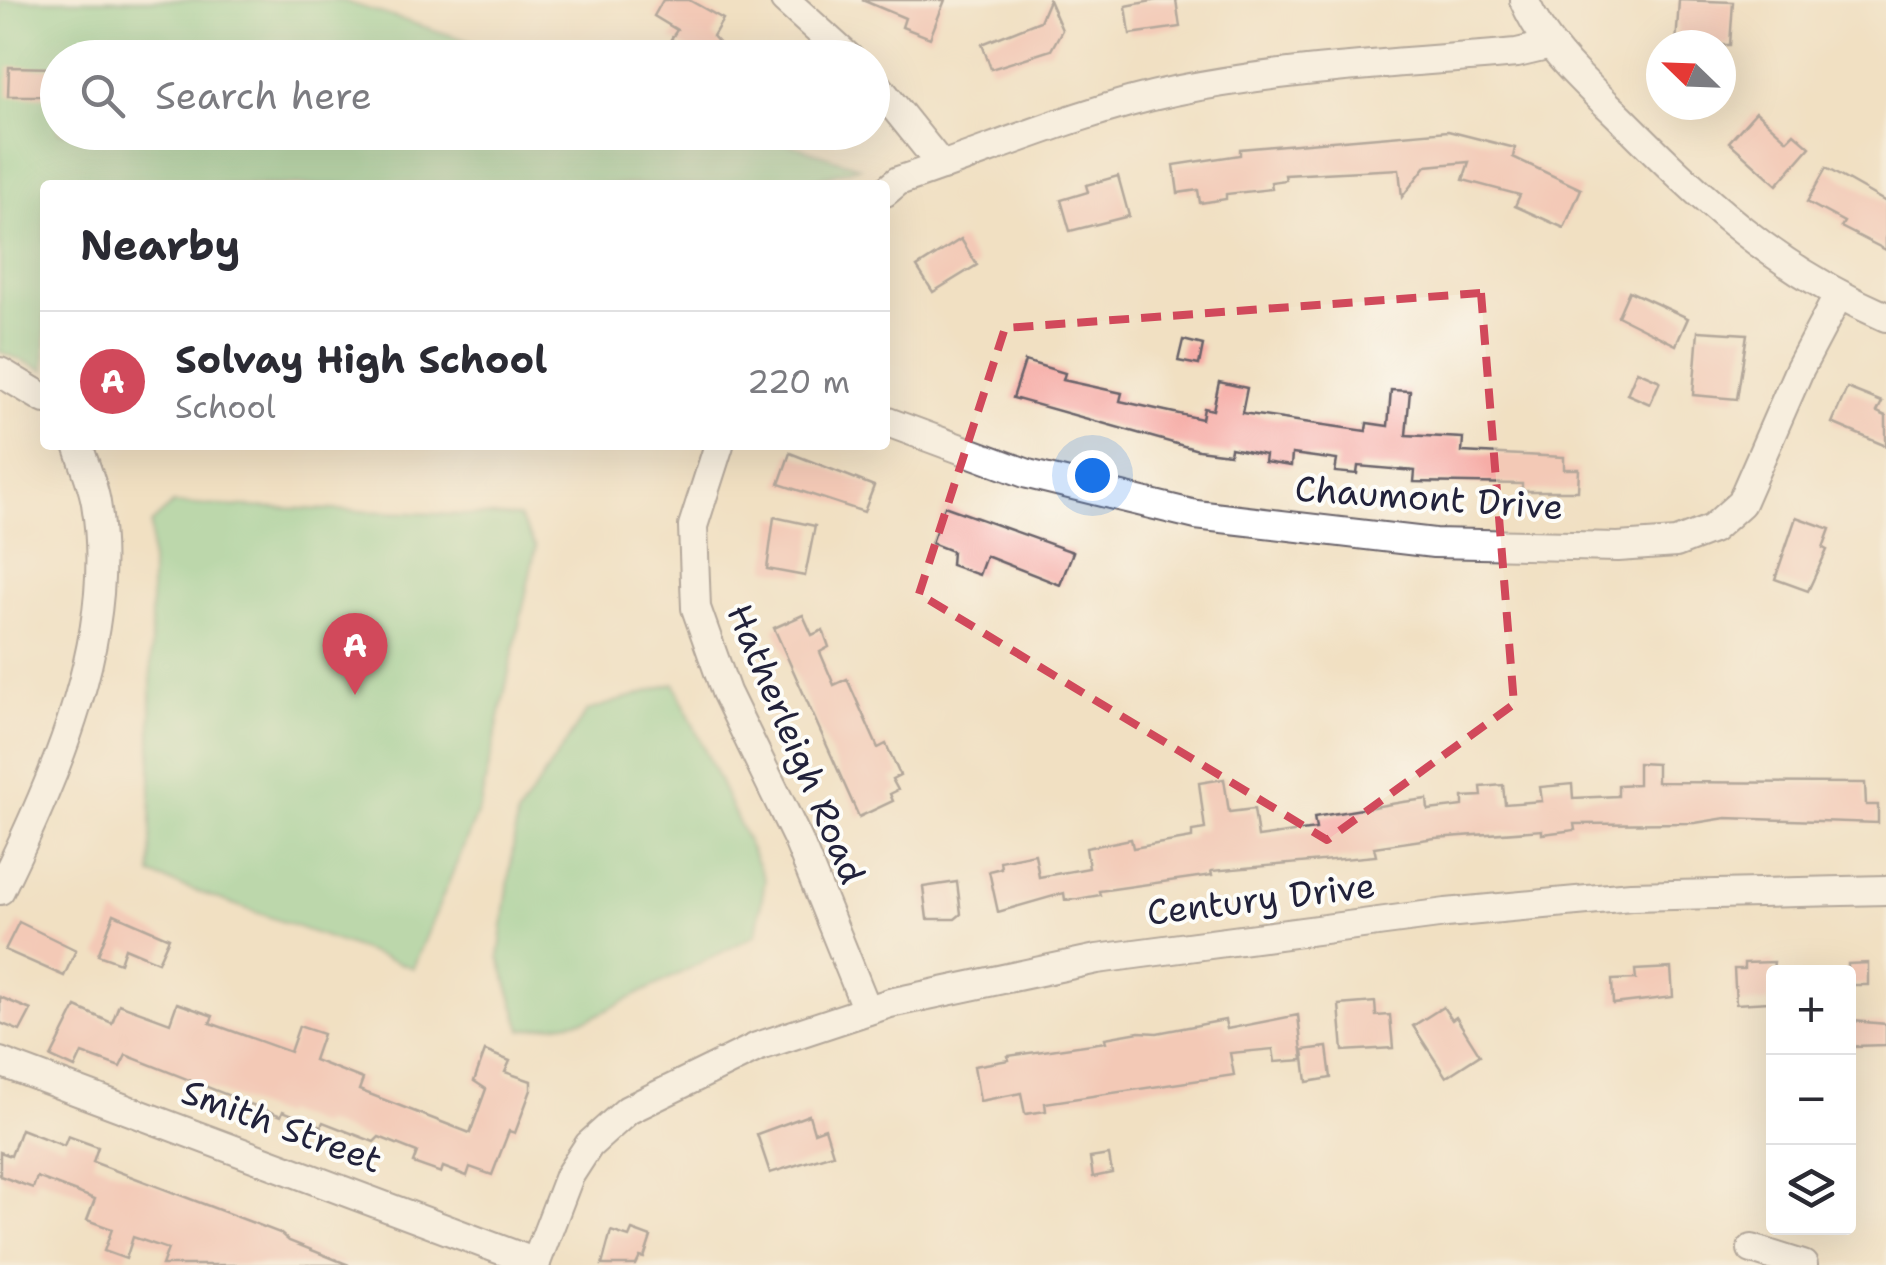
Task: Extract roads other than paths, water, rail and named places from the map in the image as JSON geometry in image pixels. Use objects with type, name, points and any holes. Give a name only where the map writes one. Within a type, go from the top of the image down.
[{"type":"street","points":[[785,0],[829,40]]},
{"type":"street","points":[[1524,0],[1551,45],[1700,197],[1779,262],[1838,296],[1886,317]]},
{"type":"street","points":[[890,185],[1020,136],[1170,92],[1248,78],[1518,53],[1551,45]]},
{"type":"street","points":[[890,101],[942,166]]},
{"type":"street","name":"Chaumont Drive","points":[[890,423],[1028,474],[1196,515],[1434,544],[1676,544],[1712,529],[1742,503],[1838,296]]},
{"type":"street","points":[[0,372],[40,396]]},
{"type":"street","points":[[0,890],[56,768],[94,634],[99,550],[96,502],[80,450]]},
{"type":"street","name":"Hatherleigh Road","points":[[717,450],[693,526],[691,574],[696,608],[726,692],[798,840],[867,1010]]},
{"type":"street","name":"Century Drive","points":[[536,1264],[569,1176],[589,1144],[628,1110],[757,1047],[867,1010],[1098,958],[1388,920],[1631,896],[1886,890]]},
{"type":"street","name":"Smith Street","points":[[0,1062],[536,1264]]},
{"type":"street","points":[[1752,1250],[1803,1265]]},
{"type":"place","name":"Solvay High School","points":[[355,695]]}]
